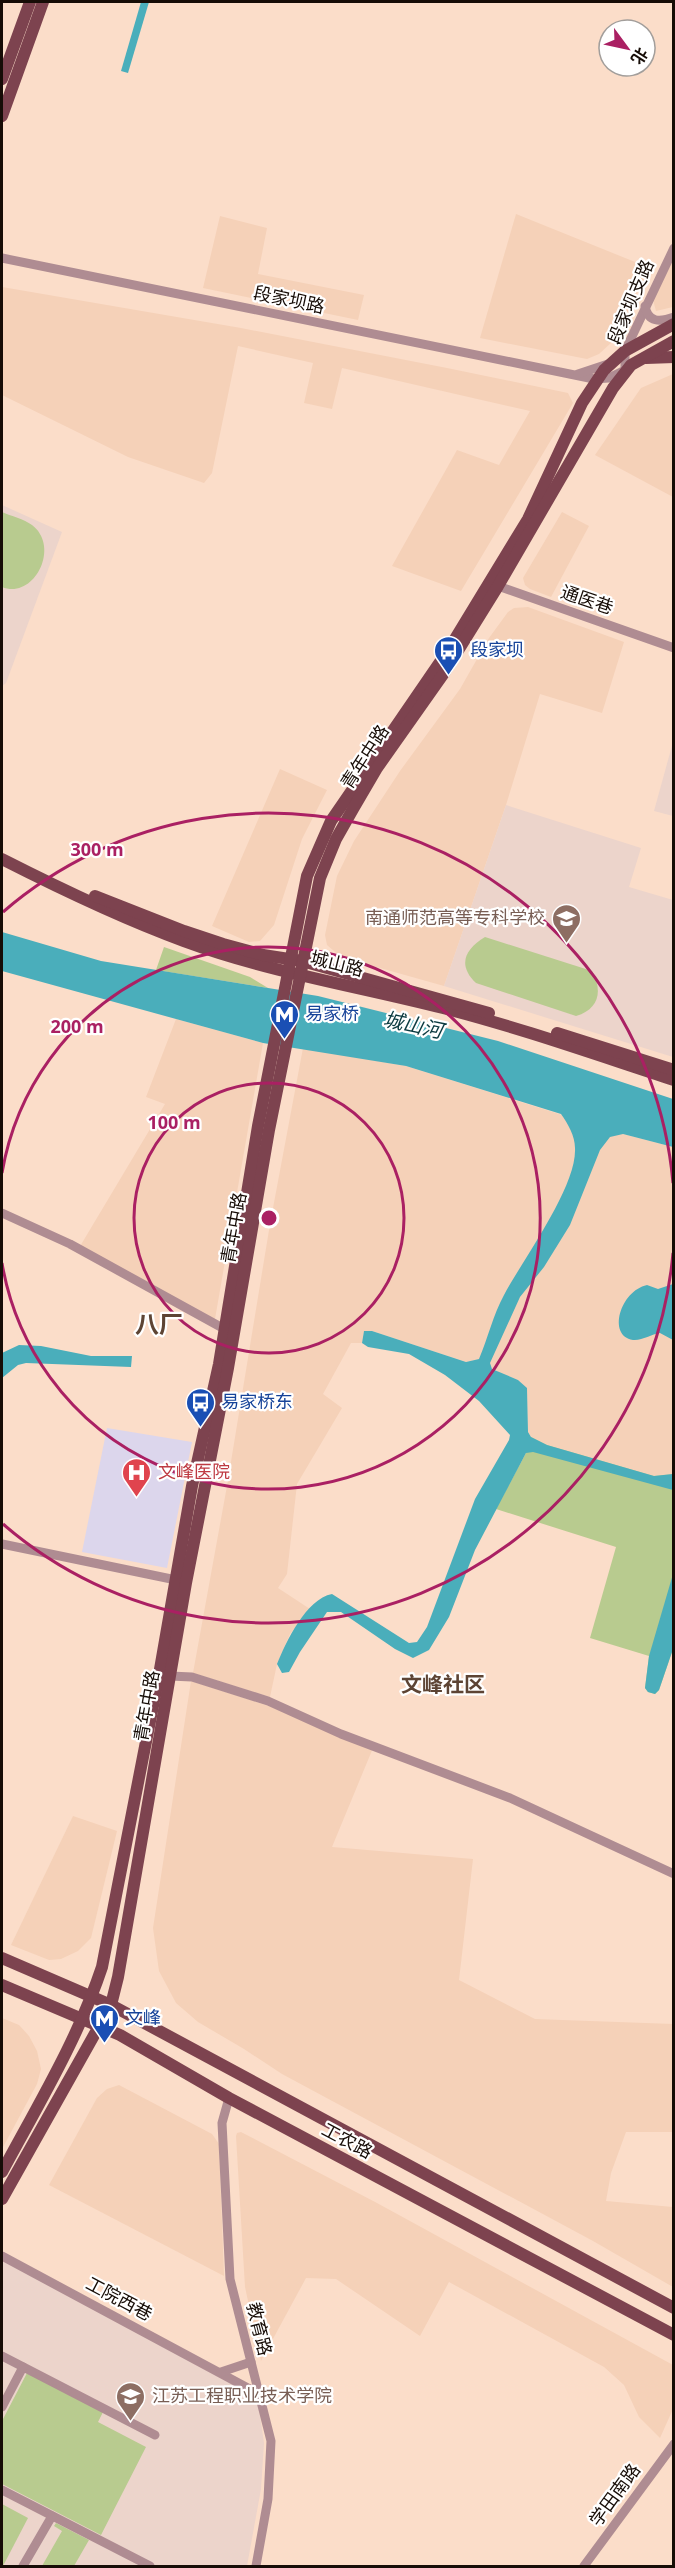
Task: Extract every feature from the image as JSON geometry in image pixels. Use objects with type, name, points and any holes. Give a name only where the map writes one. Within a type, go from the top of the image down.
[{"type":"main road","points":[[2,78],[30,2]]},
{"type":"main road","points":[[2,116],[43,2]]},
{"type":"main road","name":"青年中路","points":[[494,584],[528,519],[582,403],[610,363],[625,351],[674,324]]},
{"type":"main road","points":[[625,351],[644,344],[672,342]]},
{"type":"main road","name":"青年中路","points":[[2,2199],[111,2005],[118,1977],[170,1676],[195,1475],[219,1364],[229,1331],[295,966],[320,878],[336,839],[377,768],[444,673],[494,584],[601,406],[625,370],[639,359],[672,342]]},
{"type":"main road","points":[[639,359],[654,356],[674,357]]},
{"type":"main road","name":"城山路","points":[[2,850],[88,893],[184,931],[295,966],[540,1036],[674,1080]]},
{"type":"main road","name":"城山路","points":[[2,859],[83,900],[185,941],[460,1004],[674,1070]]},
{"type":"main road","name":"青年中路","points":[[2,2172],[67,2052],[93,1995],[102,1966],[181,1581]]},
{"type":"main road","name":"工农路","points":[[2,1958],[93,1995],[674,2308]]},
{"type":"main road","name":"工农路","points":[[2,1985],[100,2026],[229,2098],[674,2335]]},
{"type":"street","name":"段家坝支路","points":[[625,370],[625,351],[674,248]]},
{"type":"street","name":"段家坝路","points":[[2,258],[570,375],[594,379],[609,378],[625,370]]},
{"type":"street","points":[[645,306],[648,314],[658,321],[674,317]]},
{"type":"street","name":"段家坝路","points":[[570,375],[586,373],[610,363]]},
{"type":"street","name":"通医巷","points":[[494,584],[674,648]]},
{"type":"street","points":[[2,1213],[70,1244],[229,1331]]},
{"type":"street","points":[[2,1544],[181,1581]]},
{"type":"street","points":[[170,1676],[192,1677],[268,1701],[342,1734],[510,1798],[674,1874]]},
{"type":"street","name":"教育路","points":[[229,2098],[222,2123],[230,2279],[271,2440],[268,2499],[256,2566]]},
{"type":"street","name":"工院西巷","points":[[2,2256],[259,2394]]},
{"type":"street","points":[[2,2356],[155,2435]]},
{"type":"street","points":[[221,2372],[251,2362]]},
{"type":"street","points":[[2,2407],[22,2367]]},
{"type":"street","name":"学田南路","points":[[584,2566],[674,2444]]},
{"type":"street","points":[[2,2490],[150,2566]]},
{"type":"street","points":[[23,2566],[52,2516]]},
{"type":"shaded area","points":[[516,214],[650,268],[612,342],[599,354],[587,359],[480,338]]},
{"type":"shaded area","points":[[220,216],[267,228],[258,274],[364,295],[358,320],[203,288]]},
{"type":"shaded area","points":[[673,260],[673,307],[656,311],[653,300]]},
{"type":"shaded area","points":[[2,287],[241,328],[447,368],[568,393],[573,403],[461,591],[392,566],[457,450],[499,465],[530,411],[342,368],[332,409],[304,403],[313,363],[238,346],[212,473],[204,483],[128,457],[2,395]]},
{"type":"shaded area","points":[[674,374],[673,497],[595,455],[641,388]]},
{"type":"shaded area","points":[[2,505],[62,532],[6,683],[2,686]]},
{"type":"shaded area","points":[[562,512],[589,526],[551,597],[530,589],[525,585],[523,578]]},
{"type":"shaded area","points":[[528,607],[624,642],[602,713],[540,694],[506,805],[444,986],[341,957],[327,945],[325,935],[337,876],[354,841],[400,771],[460,689],[489,638],[508,612],[514,608]]},
{"type":"shaded area","points":[[673,742],[673,816],[654,811]]},
{"type":"shaded area","points":[[280,769],[327,790],[302,839],[274,925],[260,941],[249,942],[212,926]]},
{"type":"shaded area","name":"南通师范高等专科学校","points":[[506,805],[641,848],[629,887],[673,900],[673,1057],[444,986]]},
{"type":"shaded area","points":[[176,1019],[263,1043],[215,1319],[79,1248],[165,1104],[146,1097]]},
{"type":"shaded area","points":[[303,1048],[406,1066],[623,1134],[673,1147],[673,1474],[654,1476],[547,1445],[531,1437],[528,1432],[527,1388],[518,1380],[500,1373],[479,1359],[466,1362],[372,1331],[364,1331],[362,1343],[351,1343],[323,1394],[342,1408],[297,1484],[287,1574],[278,1588],[310,1609],[290,1634],[277,1664],[270,1697],[193,1673],[227,1486],[270,1224]]},
{"type":"shaded area","name":"文峰医院","points":[[107,1428],[192,1442],[167,1568],[82,1552]]},
{"type":"shaded area","points":[[191,1681],[269,1706],[373,1748],[332,1847],[473,1859],[459,1980],[535,2019],[673,2024],[672,2132],[626,2132],[611,2173],[606,2201],[673,2207],[673,2287],[593,2241],[282,2074],[198,2022],[176,2003],[159,1971],[153,1928]]},
{"type":"shaded area","points":[[73,1816],[117,1831],[91,1938],[78,1951],[61,1959],[49,1960],[11,1945]]},
{"type":"shaded area","points":[[2,2018],[19,2025],[29,2036],[37,2051],[41,2069],[37,2084],[2,2149]]},
{"type":"shaded area","points":[[119,2085],[212,2134],[219,2144],[224,2276],[49,2185],[97,2098],[107,2089]]},
{"type":"shaded area","points":[[241,2132],[377,2203],[673,2365],[673,2409],[660,2438],[639,2417],[624,2385],[604,2367],[449,2282],[420,2336],[336,2279],[306,2278],[261,2361],[245,2287],[236,2136]]},
{"type":"shaded area","name":"江苏工程职业技术学院","points":[[2,2259],[246,2392],[258,2402],[264,2443],[261,2489],[247,2566],[2,2566]]},
{"type":"green space","points":[[2,512],[32,525],[40,535],[44,546],[44,558],[40,569],[24,586],[14,589],[2,587]]},
{"type":"green space","points":[[485,937],[592,971],[598,992],[594,1004],[584,1013],[576,1016],[476,983],[467,970],[466,958],[472,947]]},
{"type":"green space","points":[[164,947],[250,977],[268,988],[156,970]]},
{"type":"green space","points":[[531,1437],[547,1445],[654,1476],[673,1474],[673,1649],[659,1690],[655,1694],[648,1692],[645,1688],[649,1656],[590,1638],[616,1547],[496,1509],[526,1453]]},
{"type":"green space","points":[[27,2373],[103,2412],[98,2422],[146,2447],[101,2535],[2,2484],[2,2421]]},
{"type":"green space","points":[[2,2504],[28,2518],[3,2566],[2,2566]]},
{"type":"green space","points":[[56,2523],[89,2540],[74,2566],[42,2566],[62,2531],[54,2526]]},
{"type":"water","points":[[141,2],[149,2],[128,73],[121,71]]},
{"type":"water","name":"城山河","points":[[2,932],[101,961],[318,996],[498,1041],[673,1099],[673,1147],[623,1134],[610,1137],[600,1150],[570,1225],[544,1267],[520,1297],[490,1363],[492,1369],[518,1380],[527,1388],[528,1432],[531,1437],[547,1445],[654,1476],[673,1474],[673,1490],[533,1452],[526,1453],[475,1550],[449,1617],[429,1650],[413,1658],[395,1649],[341,1612],[327,1612],[289,1672],[282,1673],[277,1664],[298,1623],[314,1604],[332,1594],[409,1643],[417,1642],[427,1627],[475,1499],[510,1435],[479,1401],[445,1375],[409,1354],[368,1347],[362,1343],[364,1331],[372,1331],[466,1362],[479,1359],[500,1303],[547,1223],[567,1182],[575,1148],[569,1126],[561,1114],[406,1066],[263,1043],[2,971]]},
{"type":"water","points":[[673,1284],[673,1340],[660,1333],[636,1340],[625,1337],[620,1331],[620,1313],[630,1296],[647,1285],[658,1289]]},
{"type":"water","points":[[19,1345],[41,1346],[91,1356],[132,1356],[131,1367],[26,1363],[18,1365],[2,1378],[2,1353]]},
{"type":"water","points":[[673,1574],[673,1649],[659,1690],[655,1694],[648,1692],[645,1688],[649,1656]]},
{"type":"place","name":"段家坝","points":[[449,676]]},
{"type":"place","name":"南通师范高等专科学校","points":[[566,944]]},
{"type":"place","name":"易家桥","points":[[284,1040]]},
{"type":"place","name":"易家桥东","points":[[200,1428]]},
{"type":"place","name":"文峰医院","points":[[137,1498]]},
{"type":"place","name":"文峰","points":[[104,2044]]},
{"type":"place","name":"江苏工程职业技术学院","points":[[131,2422]]},
{"type":"district","name":"八厂","points":[[159,1325]]},
{"type":"district","name":"文峰社区","points":[[443,1685]]}]
